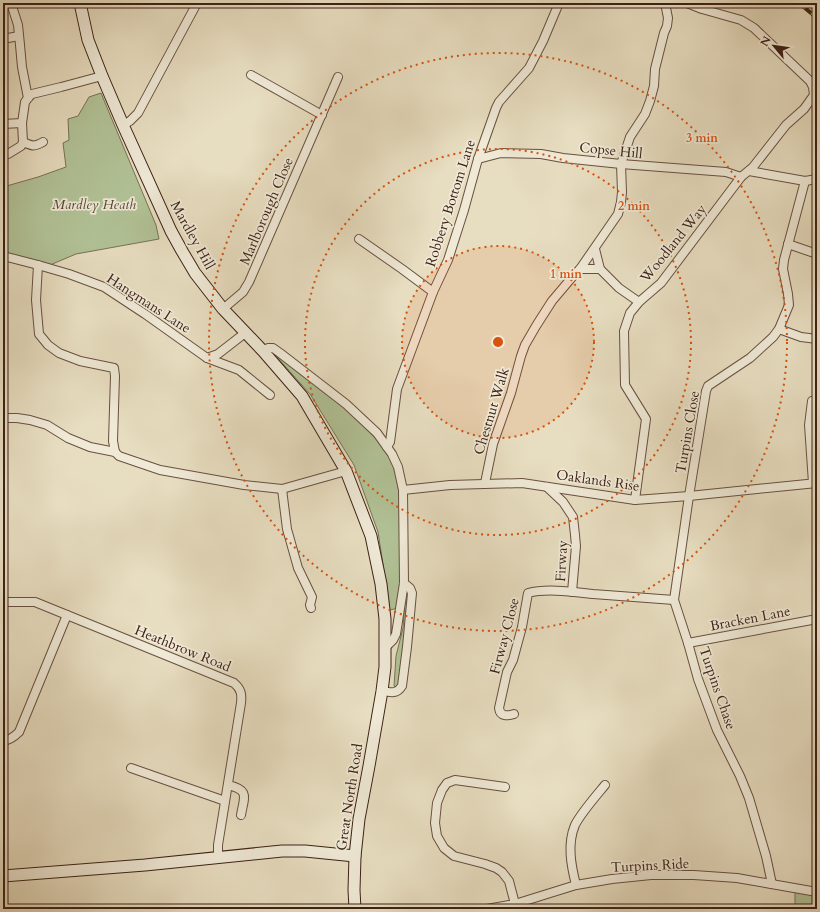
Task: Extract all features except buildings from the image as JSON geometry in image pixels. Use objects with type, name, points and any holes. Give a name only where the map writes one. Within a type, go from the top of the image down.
[{"type":"main road","name":"Mardley Hill","points":[[80,3],[88,40],[102,76],[171,231],[182,251],[195,273],[223,309],[263,351],[302,396],[346,471]]},
{"type":"main road","name":"Great North Road","points":[[346,471],[371,536],[381,584],[386,619],[385,667],[382,691],[359,819],[355,856],[355,909]]},
{"type":"main road","points":[[3,876],[145,865],[282,851],[305,851],[355,856]]},
{"type":"street","points":[[11,3],[18,25],[22,67],[28,98]]},
{"type":"street","points":[[123,125],[130,121],[138,113],[197,3]]},
{"type":"street","name":"Robbery Bottom Lane","points":[[387,447],[390,442],[397,389],[433,292],[448,260],[478,159],[496,108],[499,102],[530,68],[559,3]]},
{"type":"street","name":"Chestnut Walk","points":[[485,483],[493,444],[511,393],[525,345],[552,302],[574,275],[580,270],[618,214],[622,202],[621,164],[630,137],[645,114],[650,101],[654,86],[655,69],[664,33],[668,26],[668,13],[665,3]]},
{"type":"street","name":"Woodland Way","points":[[635,500],[646,419],[625,385],[624,330],[630,313],[638,302],[661,283],[741,177],[749,171],[786,125],[804,109],[814,95],[813,87],[810,81],[754,28],[741,20],[702,9],[687,3]]},
{"type":"street","points":[[3,38],[19,36]]},
{"type":"street","points":[[8,154],[21,146],[23,142],[22,123],[24,108],[28,98],[32,94],[102,76]]},
{"type":"street","points":[[251,76],[322,115]]},
{"type":"street","name":"Marlborough Close","points":[[223,309],[243,292],[249,282],[338,76]]},
{"type":"street","points":[[3,124],[22,123]]},
{"type":"street","points":[[23,142],[32,146],[36,146],[43,142]]},
{"type":"street","name":"Copse Hill","points":[[478,159],[500,153],[541,154],[563,158],[621,164],[726,172],[741,177]]},
{"type":"street","points":[[749,171],[805,181],[817,179]]},
{"type":"street","name":"Turpins Close","points":[[689,496],[704,399],[708,386],[750,358],[773,337],[779,329],[789,305],[783,269],[784,260],[805,181]]},
{"type":"street","points":[[359,239],[433,292]]},
{"type":"street","points":[[788,244],[817,254]]},
{"type":"street","points":[[595,249],[600,269],[619,288],[638,302]]},
{"type":"street","name":"Hangmans Lane","points":[[3,256],[38,264],[104,287],[207,358],[238,370],[270,395]]},
{"type":"street","points":[[38,264],[36,300],[40,334],[48,345],[59,353],[80,361],[114,368],[113,441],[115,452]]},
{"type":"street","points":[[580,270],[600,269]]},
{"type":"street","points":[[779,329],[801,338],[817,339]]},
{"type":"street","points":[[207,358],[218,354],[245,333]]},
{"type":"street","points":[[263,351],[270,347],[280,353],[346,404],[377,433],[392,454],[398,467],[403,490],[404,583],[397,630],[395,637],[386,647]]},
{"type":"street","name":"Oaklands Rise","points":[[403,490],[450,485],[522,483],[635,500],[815,483],[809,425],[812,401]]},
{"type":"street","points":[[3,418],[17,418],[40,422],[68,438],[90,447],[115,452],[119,456],[160,470],[244,485],[282,489],[346,471]]},
{"type":"street","name":"Firway","points":[[547,487],[563,502],[573,517],[576,546],[572,592],[674,600]]},
{"type":"street","points":[[282,489],[287,530],[298,568],[312,597],[311,608]]},
{"type":"street","name":"Turpins Chase","points":[[689,496],[674,600],[698,679],[717,730],[740,776],[749,798],[766,856],[772,884]]},
{"type":"street","points":[[382,691],[395,692],[402,686],[412,593],[410,588],[404,583]]},
{"type":"street","name":"Firway Close","points":[[514,714],[509,716],[502,715],[499,712],[499,708],[507,672],[513,660],[522,627],[528,593],[544,590],[572,592]]},
{"type":"street","points":[[3,602],[35,602],[67,615],[19,732],[15,737],[3,741]]},
{"type":"street","name":"Heathbrow Road","points":[[67,615],[234,683],[238,686],[241,691],[241,703],[218,845],[218,857]]},
{"type":"street","points":[[386,619],[398,616]]},
{"type":"street","name":"Bracken Lane","points":[[688,643],[817,619]]},
{"type":"street","points":[[131,768],[225,801]]},
{"type":"street","points":[[505,786],[455,780],[447,783],[442,790],[437,804],[435,823],[437,836],[444,848],[454,856],[485,864],[502,872],[509,881],[515,904]]},
{"type":"street","points":[[228,785],[239,788],[243,791],[244,795],[241,815]]},
{"type":"street","points":[[576,885],[570,859],[573,831],[580,817],[605,785]]},
{"type":"street","name":"Turpins Ride","points":[[487,909],[515,904],[576,885],[651,875],[694,875],[737,878],[817,892]]},
{"type":"green space","name":"Mardley Heath","points":[[101,93],[156,225],[159,239],[76,254],[50,265],[3,253],[3,187],[66,167],[63,143],[69,140],[68,119],[78,116],[89,97]]},
{"type":"green space","points":[[276,353],[341,404],[382,445],[389,455],[395,470],[399,492],[402,589],[398,608],[390,610],[378,532],[354,465],[310,394],[275,355]]},
{"type":"green space","points":[[405,599],[407,599],[404,642],[399,685],[396,687],[394,686],[396,656],[403,628]]},
{"type":"green space","points":[[795,891],[817,896],[817,909],[795,909]]},
{"type":"railway","points":[[799,3],[817,18]]}]
